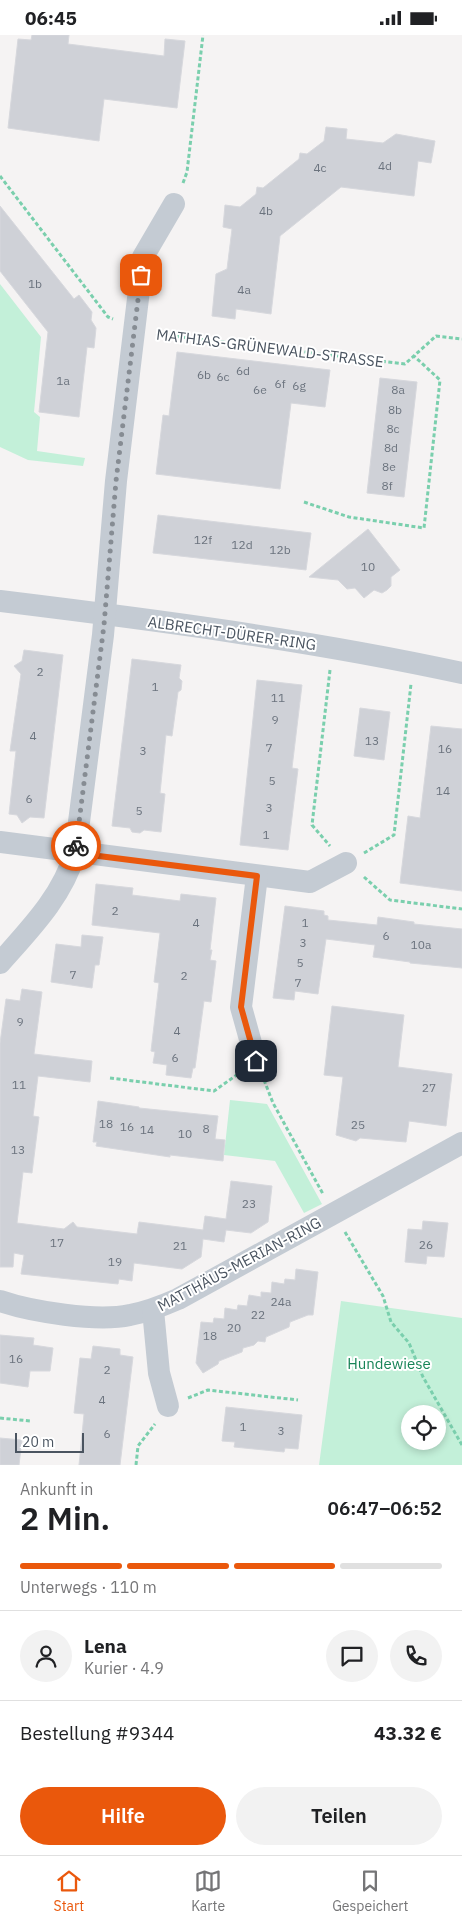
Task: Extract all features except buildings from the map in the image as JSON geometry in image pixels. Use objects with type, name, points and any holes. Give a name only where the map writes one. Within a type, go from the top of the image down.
[{"type":"street","name":"MATHIAS-GRÜNEWALD-STRASSE","points":[[106,614],[116,481],[143,257],[174,204]]},
{"type":"street","name":"ALBRECHT-DÜRER-RING","points":[[0,601],[106,614],[333,648],[462,673]]},
{"type":"street","points":[[0,963],[58,894],[69,873],[75,853],[106,614]]},
{"type":"street","points":[[0,842],[310,882],[346,863]]},
{"type":"street","points":[[256,1061],[241,1007],[257,876]]},
{"type":"street","name":"MATTHÄUS-MERIAN-RING","points":[[0,1301],[21,1309],[102,1318],[129,1316],[153,1310],[178,1299],[462,1143]]},
{"type":"street","points":[[153,1310],[159,1373],[168,1406]]},
{"type":"path","points":[[174,204],[187,172],[203,35]]},
{"type":"path","points":[[0,176],[108,317],[135,331]]},
{"type":"path","name":"MATHIAS-GRÜNEWALD-STRASSE","points":[[135,331],[405,365],[414,356]]},
{"type":"path","points":[[304,502],[348,517],[424,528],[440,381],[414,356],[436,336],[462,339]]},
{"type":"path","points":[[330,668],[312,825],[346,863],[390,900],[462,909]]},
{"type":"path","points":[[346,863],[394,835],[411,684]]},
{"type":"path","points":[[110,1078],[214,1091],[256,1061],[273,1103],[334,1214],[383,1296],[391,1322],[409,1343],[423,1377],[462,1445]]},
{"type":"path","points":[[136,1465],[138,1447],[168,1406],[208,1390],[298,1400]]},
{"type":"path","points":[[0,1418],[30,1421]]},
{"type":"green space","points":[[0,284],[41,337],[34,412],[40,417],[37,451],[85,458],[83,466],[28,460],[0,447]]},
{"type":"green space","points":[[230,1100],[267,1104],[322,1204],[304,1213],[275,1161],[224,1155]]},
{"type":"green space","name":"Hundewiese","points":[[341,1301],[462,1318],[462,1465],[319,1465]]},
{"type":"way so far","points":[[76,846],[108,593],[116,481],[141,275]]},
{"type":"route","points":[[76,846],[75,853],[257,876],[241,1007],[256,1061]]}]
